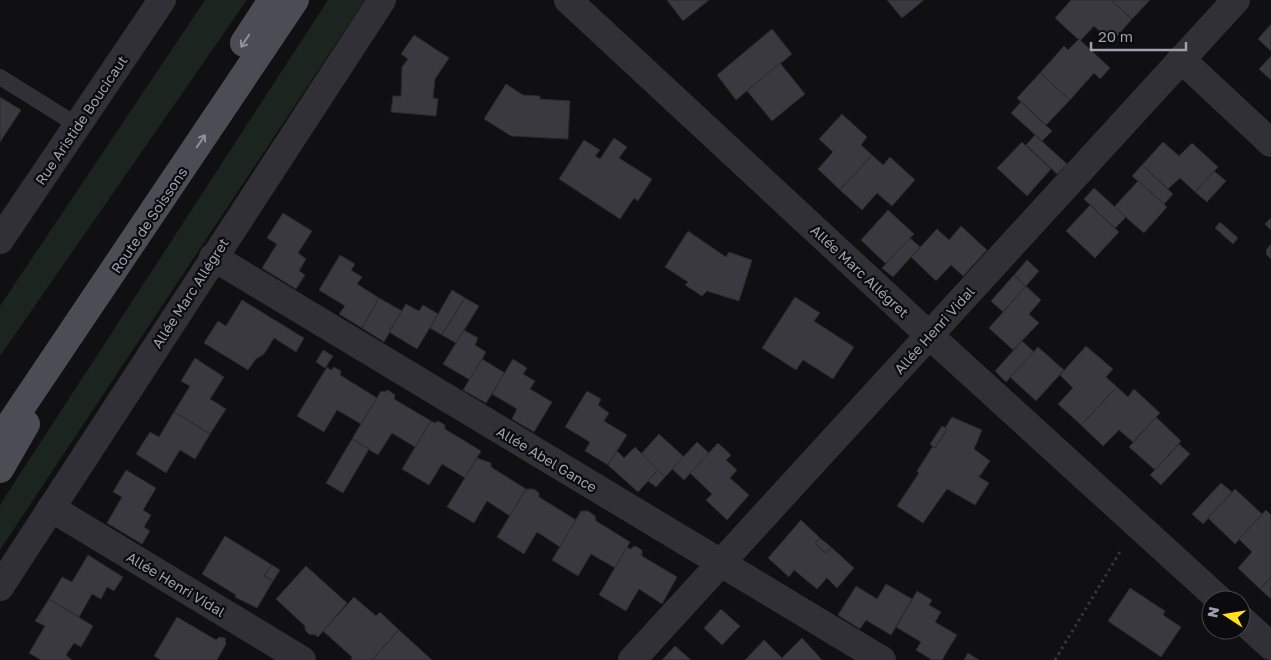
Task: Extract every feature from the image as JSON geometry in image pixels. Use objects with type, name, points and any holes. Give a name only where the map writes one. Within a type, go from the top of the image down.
[{"type":"main road","name":"Route de Soissons","points":[[0,406],[102,259],[272,0]]},
{"type":"main road","name":"Route de Soissons","points":[[0,439],[295,0]]},
{"type":"main road","points":[[0,469],[116,269]]},
{"type":"street","name":"Rue Aristide Boucicaut","points":[[0,240],[162,0]]},
{"type":"street","name":"Allée Marc Allégret","points":[[0,586],[382,0]]},
{"type":"street","name":"Allée Marc Allégret","points":[[568,0],[929,335],[1209,590]]},
{"type":"street","name":"Allée Henri Vidal","points":[[632,660],[1236,0]]},
{"type":"street","points":[[1181,59],[1271,143]]},
{"type":"street","name":"Allée Abel Gance","points":[[213,257],[882,660]]},
{"type":"street","name":"Allée Henri Vidal","points":[[51,508],[302,660]]},
{"type":"street","points":[[1251,628],[1271,646]]},
{"type":"lane","points":[[0,77],[78,125]]},
{"type":"path","points":[[1055,660],[1136,524]]},
{"type":"shaded area","points":[[205,0],[247,0],[0,356],[0,306]]},
{"type":"shaded area","points":[[328,0],[365,0],[0,550],[0,506],[3,500]]},
{"type":"building","points":[[667,0],[709,0],[683,21]]},
{"type":"building","points":[[887,0],[924,0],[902,18]]},
{"type":"building","points":[[1071,0],[1111,0],[1132,19],[1112,42],[1094,26],[1080,41],[1055,18]]},
{"type":"building","points":[[1111,0],[1150,0],[1132,19]]},
{"type":"building","points":[[1271,24],[1271,51],[1258,39]]},
{"type":"building","points":[[772,29],[792,54],[736,100],[717,75]]},
{"type":"building","points":[[414,35],[449,58],[435,79],[433,98],[438,99],[436,116],[391,112],[393,96],[401,96],[402,67],[408,59],[401,54]]},
{"type":"building","points":[[1079,39],[1110,68],[1100,79],[1094,73],[1070,100],[1040,73],[1064,46],[1068,50]]},
{"type":"building","points":[[1271,56],[1271,80],[1259,69]]},
{"type":"building","points":[[780,63],[805,94],[772,121],[747,91]]},
{"type":"building","points":[[1040,73],[1070,100],[1046,125],[1017,98]]},
{"type":"building","points":[[506,84],[523,95],[540,96],[540,99],[570,101],[568,139],[511,136],[484,119]]},
{"type":"building","points":[[0,97],[21,110],[0,142]]},
{"type":"building","points":[[1021,102],[1052,131],[1042,141],[1011,113]]},
{"type":"building","points":[[842,114],[867,137],[861,145],[872,155],[840,190],[818,169],[833,152],[819,139]]},
{"type":"building","points":[[1035,135],[1067,164],[1057,174],[1026,145]]},
{"type":"building","points":[[614,138],[627,147],[619,158],[652,179],[638,201],[634,198],[620,219],[559,179],[584,140],[600,150],[595,156],[600,159]]},
{"type":"building","points":[[1022,142],[1051,169],[1027,196],[997,168]]},
{"type":"building","points":[[1163,142],[1179,156],[1192,143],[1218,167],[1195,192],[1180,178],[1168,189],[1142,165]]},
{"type":"building","points":[[872,155],[883,165],[890,157],[915,180],[892,206],[877,193],[862,210],[840,190]]},
{"type":"building","points":[[1142,165],[1173,194],[1164,204],[1132,176]]},
{"type":"building","points":[[1214,171],[1226,181],[1207,202],[1195,192]]},
{"type":"building","points":[[1138,181],[1167,207],[1144,233],[1114,207]]},
{"type":"building","points":[[1094,188],[1126,217],[1115,228],[1084,199]]},
{"type":"building","points":[[1090,205],[1119,232],[1095,258],[1066,231]]},
{"type":"building","points":[[888,210],[914,234],[886,264],[861,240]]},
{"type":"building","points":[[283,213],[312,231],[298,253],[306,259],[299,271],[305,275],[296,289],[262,268],[277,244],[267,238]]},
{"type":"building","points":[[1271,218],[1271,230],[1265,224]]},
{"type":"building","points":[[1220,222],[1238,238],[1233,244],[1215,228]]},
{"type":"building","points":[[961,226],[987,250],[963,276],[951,265],[936,281],[911,257],[937,229],[949,240]]},
{"type":"building","points":[[688,231],[726,257],[729,252],[752,260],[739,301],[707,291],[702,296],[685,285],[688,282],[665,267]]},
{"type":"building","points":[[910,238],[920,247],[893,277],[882,268]]},
{"type":"building","points":[[1271,244],[1271,259],[1267,255],[1266,250]]},
{"type":"building","points":[[340,255],[355,264],[351,270],[362,277],[357,284],[379,298],[362,328],[339,314],[345,306],[319,290]]},
{"type":"building","points":[[1027,260],[1039,271],[1026,286],[1014,275]]},
{"type":"building","points":[[1014,275],[1026,286],[1003,312],[991,301]]},
{"type":"building","points":[[1026,286],[1041,300],[1029,314],[1039,323],[1013,350],[989,328]]},
{"type":"building","points":[[452,290],[465,298],[442,335],[430,328]]},
{"type":"building","points":[[795,297],[820,313],[814,321],[854,347],[833,379],[803,360],[796,370],[762,348]]},
{"type":"building","points":[[379,298],[402,311],[384,342],[362,328]]},
{"type":"building","points":[[465,298],[479,306],[456,343],[442,335]]},
{"type":"building","points":[[242,300],[304,338],[296,352],[274,338],[264,354],[256,359],[248,370],[204,343],[218,321],[226,326]]},
{"type":"building","points":[[406,304],[419,311],[423,305],[438,314],[417,349],[389,332]]},
{"type":"building","points":[[464,330],[478,338],[475,345],[486,352],[470,380],[443,364]]},
{"type":"building","points":[[1022,341],[1034,352],[1006,382],[995,371]]},
{"type":"building","points":[[1086,346],[1113,369],[1106,377],[1117,387],[1081,425],[1058,404],[1073,388],[1060,375]]},
{"type":"building","points":[[1038,347],[1064,370],[1036,401],[1010,377]]},
{"type":"building","points":[[323,350],[333,356],[325,368],[316,362]]},
{"type":"building","points":[[195,358],[224,377],[210,399],[226,409],[210,434],[174,412],[190,386],[181,381]]},
{"type":"building","points":[[482,359],[505,373],[486,403],[463,390]]},
{"type":"building","points":[[513,359],[527,368],[523,374],[535,381],[530,389],[552,402],[534,432],[512,419],[517,409],[492,394]]},
{"type":"building","points":[[327,367],[331,370],[334,367],[341,371],[340,375],[377,398],[361,424],[337,410],[324,432],[297,416]]},
{"type":"building","points":[[1117,387],[1128,397],[1134,389],[1160,413],[1133,442],[1119,430],[1103,446],[1081,425]]},
{"type":"building","points":[[388,390],[395,395],[394,399],[431,421],[415,447],[392,433],[378,455],[352,439],[381,391]]},
{"type":"building","points":[[587,391],[601,399],[598,405],[609,413],[604,421],[627,435],[608,465],[585,451],[590,442],[565,427]]},
{"type":"building","points":[[174,412],[210,434],[195,459],[180,450],[166,473],[136,454],[150,432],[159,437]]},
{"type":"building","points":[[952,417],[982,430],[974,449],[990,461],[979,477],[989,483],[975,505],[947,489],[923,523],[897,506],[919,473],[917,471],[933,446],[935,448],[947,429],[945,428]]},
{"type":"building","points":[[1156,417],[1181,441],[1155,470],[1129,447]]},
{"type":"building","points":[[431,421],[435,423],[438,421],[445,425],[445,429],[481,451],[465,478],[442,464],[429,485],[402,469]]},
{"type":"building","points":[[942,426],[947,429],[935,448],[930,444]]},
{"type":"building","points":[[659,434],[684,457],[665,477],[641,454]]},
{"type":"building","points":[[352,439],[369,449],[343,493],[326,483]]},
{"type":"building","points":[[697,442],[709,453],[684,480],[672,469]]},
{"type":"building","points":[[718,443],[731,455],[726,460],[737,470],[730,478],[749,495],[727,520],[706,500],[712,494],[690,473]]},
{"type":"building","points":[[1179,444],[1190,454],[1161,485],[1150,475]]},
{"type":"building","points":[[635,447],[658,470],[638,492],[608,465],[617,451],[624,458]]},
{"type":"building","points":[[477,458],[491,463],[491,467],[526,489],[510,516],[487,501],[474,523],[447,507]]},
{"type":"building","points":[[126,470],[156,488],[143,510],[151,515],[144,527],[150,531],[142,544],[107,523],[122,497],[113,492]]},
{"type":"building","points":[[658,470],[665,477],[656,487],[648,481]]},
{"type":"building","points":[[1221,483],[1232,492],[1203,524],[1192,514]]},
{"type":"building","points":[[526,489],[534,489],[539,493],[539,497],[576,520],[560,547],[537,532],[524,554],[497,537]]},
{"type":"building","points":[[1235,489],[1262,514],[1235,544],[1208,518]]},
{"type":"building","points":[[1266,510],[1271,515],[1271,577],[1260,589],[1238,568],[1252,552],[1239,539]]},
{"type":"building","points":[[581,511],[588,511],[595,516],[596,521],[630,542],[615,568],[591,554],[578,576],[552,560]]},
{"type":"building","points":[[801,520],[820,538],[815,543],[826,553],[831,547],[854,568],[837,588],[827,578],[817,589],[794,570],[789,577],[768,558]]},
{"type":"building","points":[[225,536],[272,565],[264,576],[273,581],[257,608],[235,597],[236,595],[202,574]]},
{"type":"building","points":[[820,538],[831,547],[826,553],[815,543]]},
{"type":"building","points":[[635,546],[642,550],[642,556],[677,577],[662,604],[639,589],[626,611],[599,595],[627,547],[630,549]]},
{"type":"building","points":[[88,555],[123,577],[114,591],[107,587],[101,599],[92,594],[79,617],[49,599],[62,577],[72,582]]},
{"type":"building","points":[[272,565],[280,570],[273,581],[264,576]]},
{"type":"building","points":[[306,566],[347,603],[318,637],[314,634],[310,635],[305,630],[305,626],[276,599]]},
{"type":"building","points":[[1271,577],[1271,599],[1260,589]]},
{"type":"building","points":[[886,584],[912,599],[891,635],[866,620],[860,629],[838,615],[856,586],[877,599]]},
{"type":"building","points":[[1130,588],[1165,611],[1163,615],[1181,627],[1161,657],[1108,621]]},
{"type":"building","points":[[917,591],[932,600],[929,605],[941,612],[935,622],[957,635],[942,660],[932,660],[916,650],[921,642],[896,627]]},
{"type":"building","points":[[354,597],[376,616],[380,612],[399,630],[372,660],[351,660],[352,657],[323,631]]},
{"type":"building","points":[[49,599],[93,626],[81,647],[74,643],[66,655],[72,660],[41,660],[29,653],[45,626],[35,621]]},
{"type":"building","points":[[721,609],[740,626],[722,645],[704,628]]},
{"type":"building","points":[[177,617],[216,640],[219,637],[225,638],[226,644],[217,660],[161,660],[154,656]]},
{"type":"building","points":[[399,630],[432,660],[372,660]]},
{"type":"building","points":[[802,638],[822,660],[745,660],[764,640],[782,658]]},
{"type":"building","points":[[675,646],[691,660],[662,660]]},
{"type":"building","points":[[968,653],[979,660],[964,660]]}]
